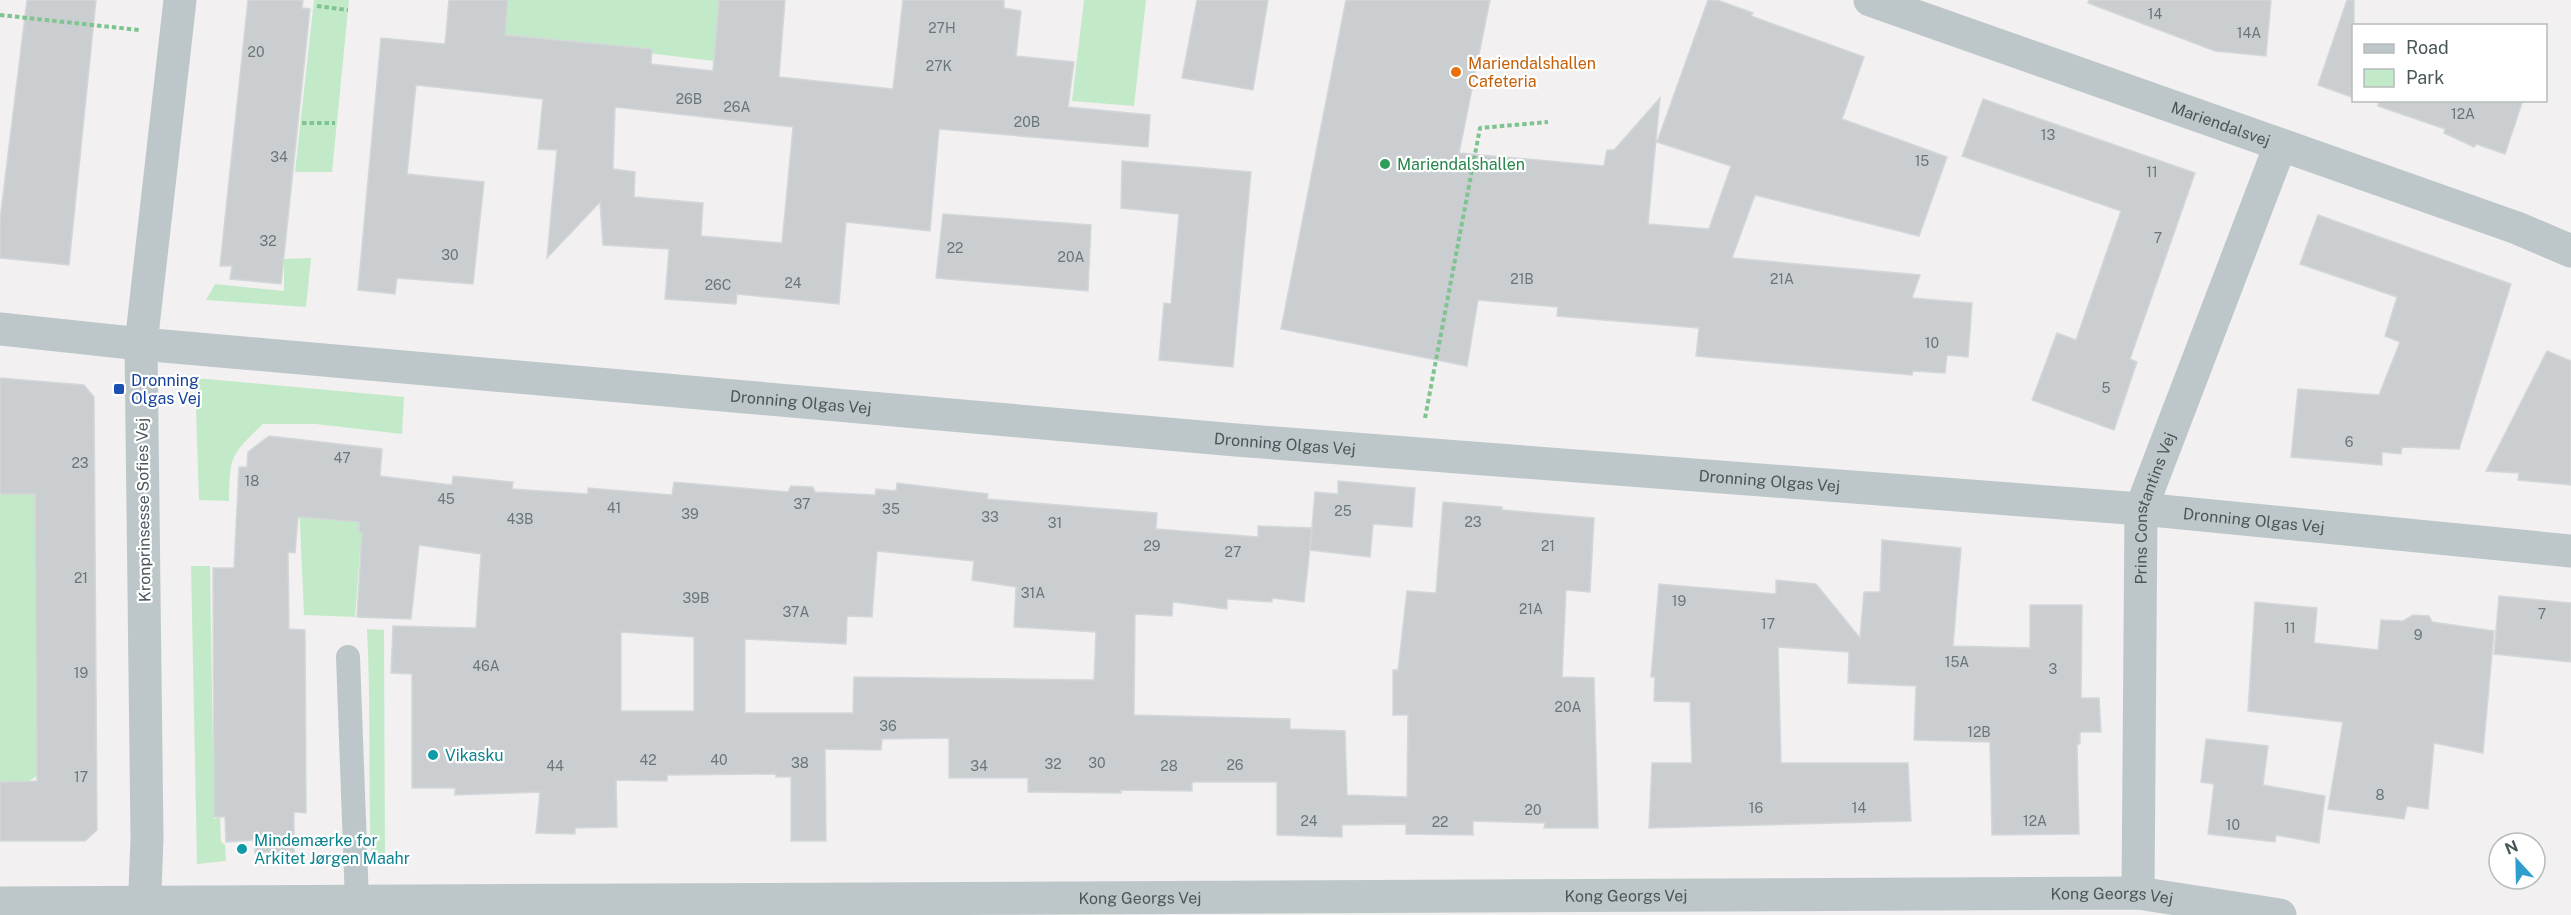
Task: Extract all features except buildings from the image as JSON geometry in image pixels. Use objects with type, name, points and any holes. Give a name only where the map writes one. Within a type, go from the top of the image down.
[{"type":"street","name":"Kronprinsesse Sofies Vej","points":[[144,909],[147,839],[141,344],[180,0]]},
{"type":"street","name":"Mariendalsvej","points":[[1870,0],[2517,228],[2571,251]]},
{"type":"street","name":"Prins Constantins Vej","points":[[2138,893],[2141,509],[2280,146]]},
{"type":"street","name":"Dronning Olgas Vej","points":[[0,329],[141,344],[1419,454],[2141,509],[2571,551]]},
{"type":"street","name":"Kong Georgs Vej","points":[[0,903],[144,909],[357,902],[2138,893],[2280,915]]},
{"type":"lane","points":[[348,657],[357,902]]},
{"type":"path","points":[[317,6],[348,10]]},
{"type":"path","points":[[0,15],[176,34]]},
{"type":"path","points":[[1419,454],[1480,128],[1548,122]]},
{"type":"path","points":[[302,123],[335,123]]},
{"type":"green space","points":[[314,0],[349,0],[332,172],[295,172]]},
{"type":"green space","points":[[508,0],[719,0],[714,61],[505,36]]},
{"type":"green space","points":[[1084,0],[1146,0],[1134,106],[1072,101]]},
{"type":"green space","points":[[311,258],[306,307],[206,300],[215,284],[284,291],[284,259]]},
{"type":"green space","points":[[195,378],[404,397],[402,434],[316,424],[263,424],[234,457],[231,465],[229,501],[199,500]]},
{"type":"green space","points":[[35,453],[37,776],[23,784],[22,781],[0,782],[0,456]]},
{"type":"green space","points":[[299,502],[359,522],[359,533],[374,534],[394,553],[360,552],[355,617],[304,615]]},
{"type":"green space","points":[[191,566],[210,566],[214,819],[220,817],[221,842],[225,845],[226,861],[197,864]]},
{"type":"green space","points":[[367,629],[384,630],[385,857],[371,856]]},
{"type":"place","name":"Mariendalshallen Cafeteria","points":[[1456,72]]},
{"type":"place","name":"Mariendalshallen","points":[[1385,164]]},
{"type":"place","name":"Dronning Olgas Vej","points":[[119,389]]},
{"type":"place","name":"Vikasku","points":[[433,755]]},
{"type":"place","name":"Mindemærke for Arkitet Jørgen Maahr","points":[[242,849]]}]
